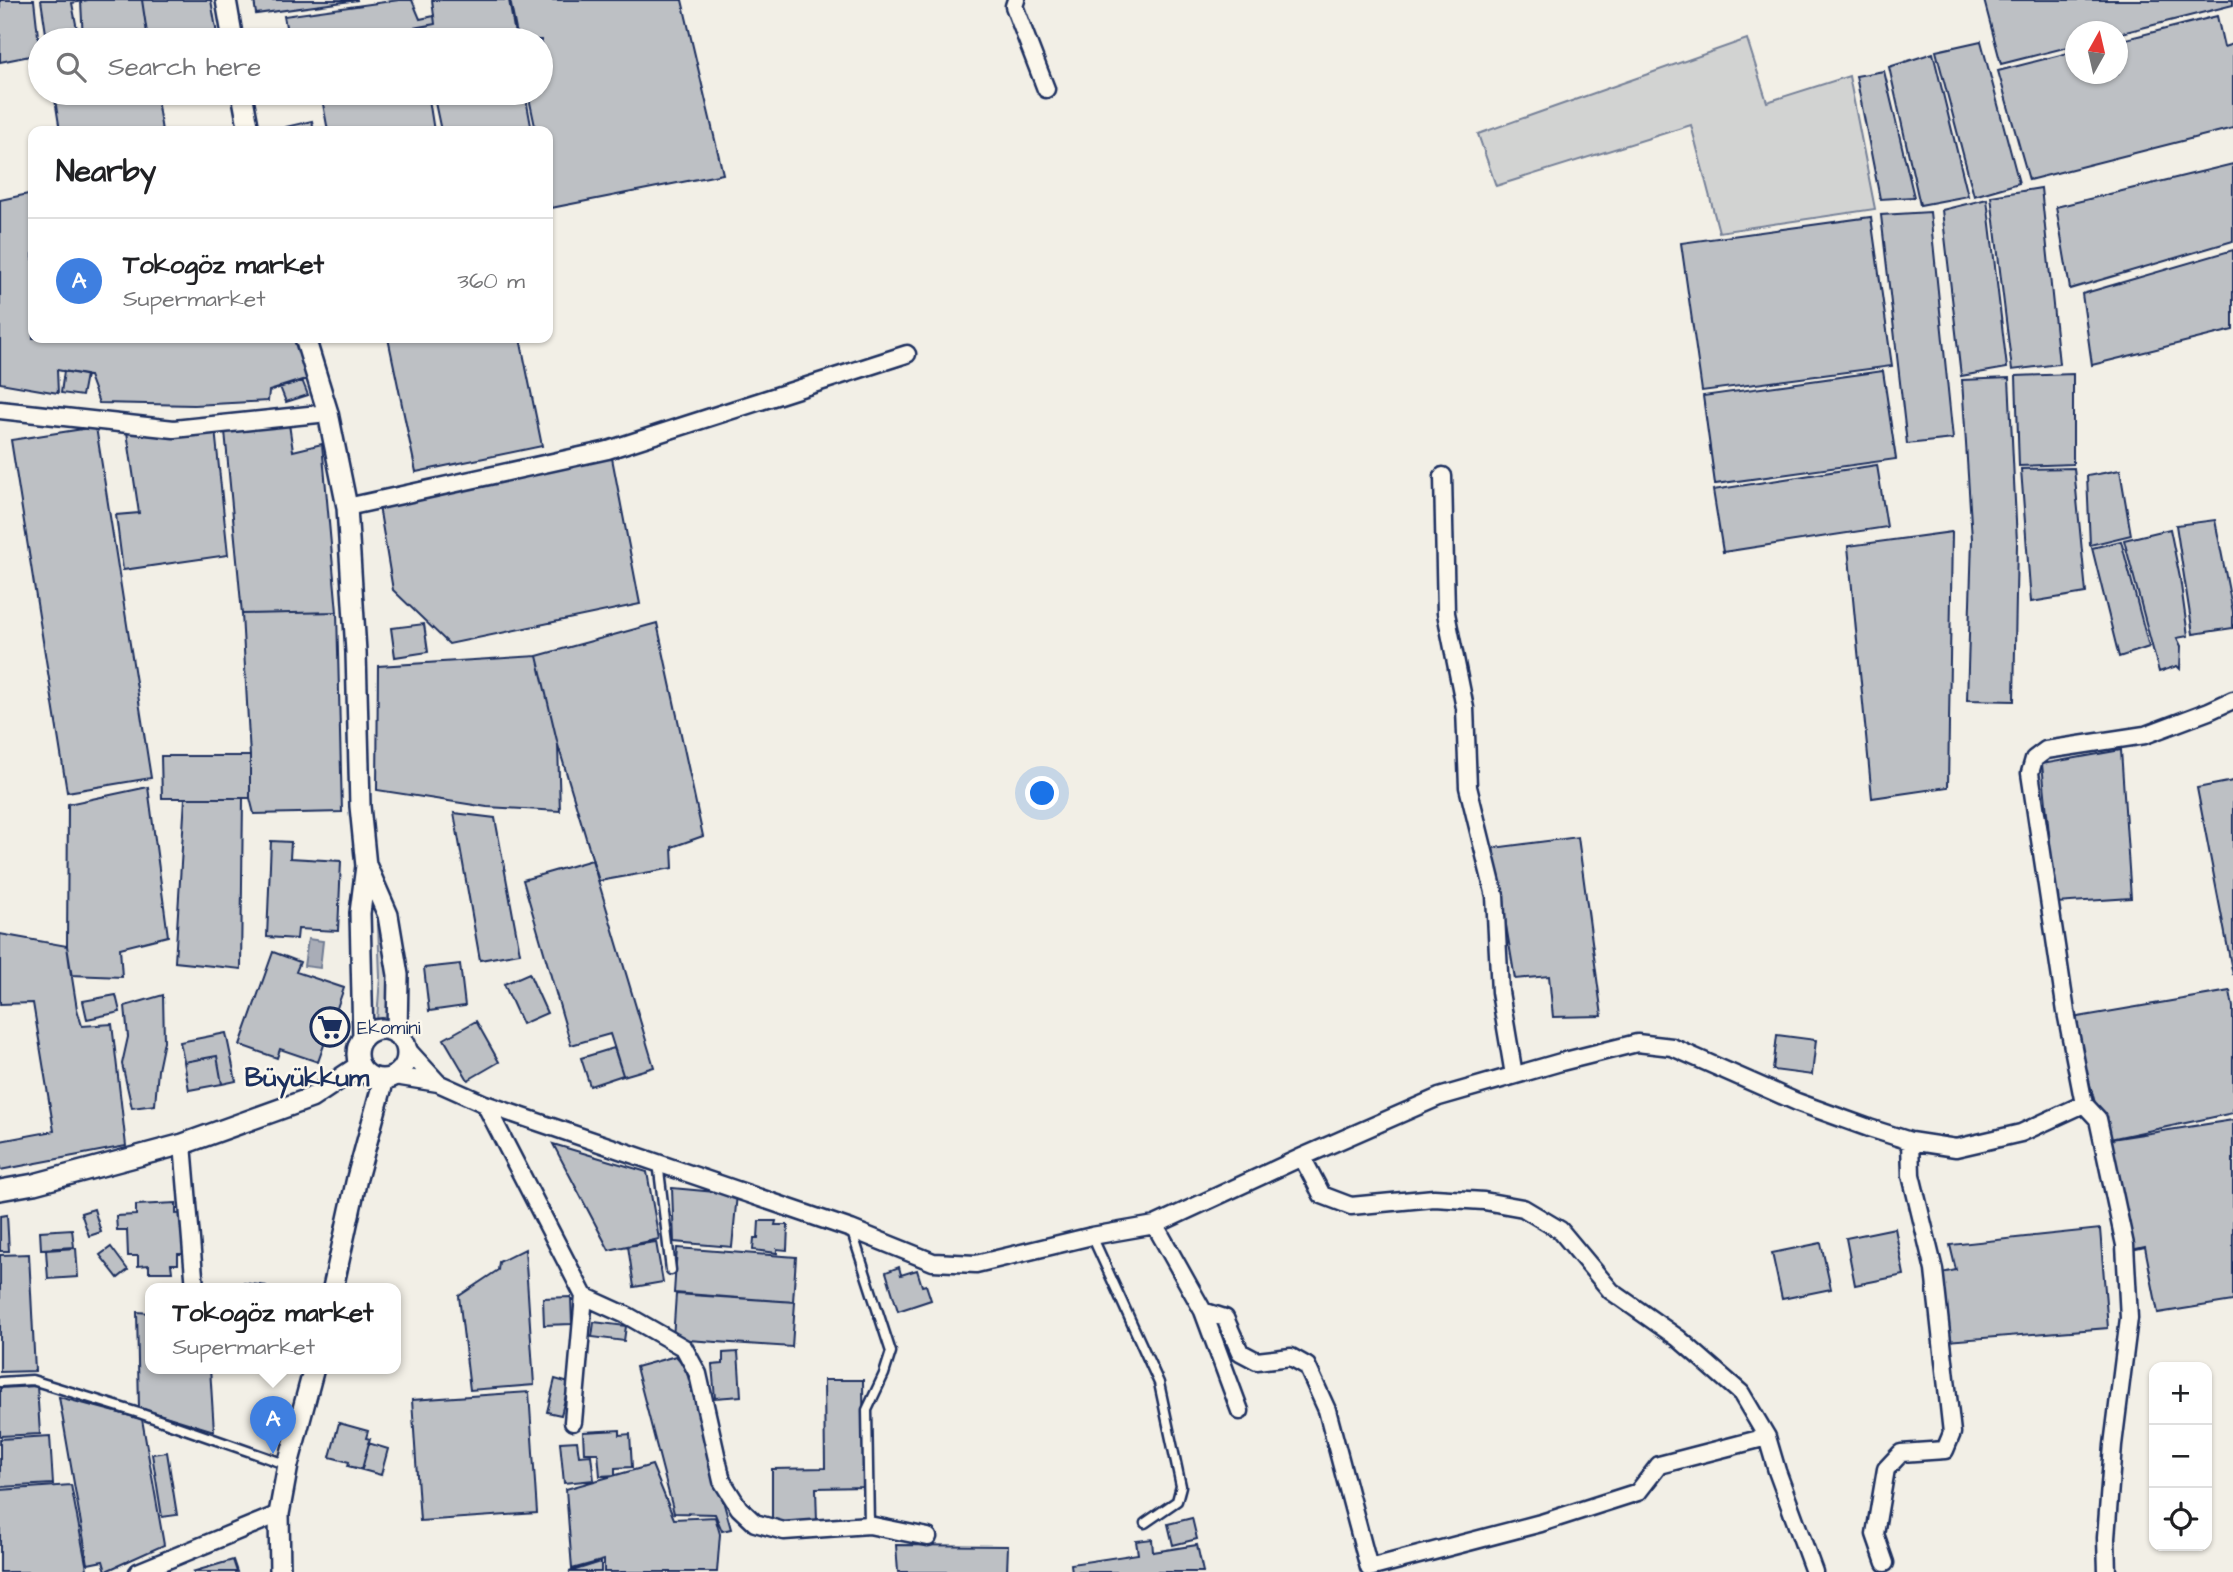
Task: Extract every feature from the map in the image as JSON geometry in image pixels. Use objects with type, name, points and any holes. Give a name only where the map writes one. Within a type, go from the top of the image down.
[{"type":"street","points":[[226,0],[231,28]]},
{"type":"street","points":[[1016,0],[1014,6],[1046,89]]},
{"type":"street","points":[[244,105],[248,126]]},
{"type":"street","points":[[307,343],[328,413],[347,507],[356,652],[360,806],[366,866],[360,913],[363,1038]]},
{"type":"street","points":[[347,507],[608,450],[907,354]]},
{"type":"street","points":[[0,410],[174,429],[328,413]]},
{"type":"street","points":[[1443,476],[1446,613],[1465,708],[1468,787],[1495,896],[1500,992],[1514,1075]]},
{"type":"street","points":[[2107,1572],[2106,1538],[2113,1445],[2129,1318],[2123,1233],[2098,1119],[2084,1104],[2066,1012],[2030,773],[2034,759],[2046,750],[2145,735],[2233,699]]},
{"type":"street","points":[[334,1283],[357,1178],[389,1077],[405,1063],[398,975],[388,915],[366,866]]},
{"type":"street","points":[[438,1083],[402,1042],[383,1030],[368,1033],[363,1038],[357,1051],[359,1066],[369,1076],[438,1083],[485,1104],[851,1229],[933,1262],[976,1264],[1092,1236],[1155,1225],[1440,1097],[1637,1043],[1672,1047],[1797,1102],[1910,1141],[1956,1148],[2021,1133],[2084,1104]]},
{"type":"street","points":[[0,1190],[34,1184],[183,1144],[312,1098],[359,1066]]},
{"type":"street","points":[[485,1104],[584,1296],[573,1422]]},
{"type":"street","points":[[1885,1563],[1875,1534],[1885,1469],[1901,1453],[1945,1450],[1952,1433],[1934,1270],[1911,1175],[1910,1141]]},
{"type":"street","points":[[183,1144],[195,1283]]},
{"type":"street","points":[[1302,1157],[1322,1195],[1351,1206],[1434,1198],[1484,1201],[1523,1208],[1560,1230],[1611,1291],[1678,1338],[1741,1393],[1767,1437],[1814,1572]]},
{"type":"street","points":[[1155,1225],[1203,1311],[1240,1411]]},
{"type":"street","points":[[584,1296],[628,1316],[684,1348],[698,1374],[722,1481],[739,1508],[755,1523],[784,1531],[869,1525],[928,1537]]},
{"type":"street","points":[[1203,1311],[1226,1318],[1240,1352],[1257,1361],[1292,1357],[1307,1366],[1327,1410],[1369,1568],[1541,1523],[1638,1492],[1659,1465],[1767,1437]]},
{"type":"street","points":[[280,1572],[279,1514],[312,1374]]},
{"type":"street","points":[[138,1572],[279,1514]]},
{"type":"lane","points":[[658,1162],[671,1270]]},
{"type":"lane","points":[[851,1229],[891,1352],[867,1410],[869,1525]]},
{"type":"lane","points":[[1092,1236],[1159,1384],[1181,1486],[1177,1500],[1145,1523]]},
{"type":"lane","points":[[0,1382],[32,1380],[289,1465]]},
{"type":"shaded area","points":[[1747,39],[1767,102],[1849,76],[1875,209],[1719,232],[1691,125],[1496,186],[1478,134]]},
{"type":"shaded area","points":[[378,924],[390,973],[391,1021],[377,1020],[380,977]]},
{"type":"shaded area","points":[[308,939],[323,941],[320,968],[304,966]]},
{"type":"building","points":[[0,0],[34,0],[37,28],[28,28],[28,56],[0,62]]},
{"type":"building","points":[[41,0],[88,0],[72,3],[77,28],[45,28]]},
{"type":"building","points":[[142,0],[146,28],[82,28],[81,1]]},
{"type":"building","points":[[142,0],[211,0],[216,28],[146,28]]},
{"type":"building","points":[[254,0],[358,0],[256,14]]},
{"type":"building","points":[[412,0],[420,19],[434,16],[435,24],[413,28],[286,28],[284,16]]},
{"type":"building","points":[[432,0],[509,0],[514,28],[420,28],[435,24]]},
{"type":"building","points":[[510,0],[682,0],[723,174],[553,208],[553,126],[535,126],[531,105],[553,105],[553,28],[516,28]]},
{"type":"building","points":[[1984,0],[2233,0],[2233,5],[2128,31],[2128,21],[2065,21],[2065,48],[2001,64]]},
{"type":"building","points":[[2217,16],[2224,47],[2233,44],[2233,128],[2029,180],[1998,71],[2065,54],[2065,84],[2128,84],[2128,38]]},
{"type":"building","points":[[1981,41],[2019,183],[1974,196],[1936,51]]},
{"type":"building","points":[[1933,53],[1968,196],[1920,205],[1889,67]]},
{"type":"building","points":[[1884,71],[1914,197],[1880,199],[1856,76]]},
{"type":"building","points":[[56,105],[158,105],[161,126],[59,126]]},
{"type":"building","points":[[323,105],[430,105],[433,126],[327,126]]},
{"type":"building","points":[[436,105],[527,105],[531,126],[440,126]]},
{"type":"building","points":[[312,121],[313,126],[290,126]]},
{"type":"building","points":[[2233,164],[2233,241],[2070,289],[2056,207]]},
{"type":"building","points":[[2041,188],[2059,364],[2012,370],[1991,196]]},
{"type":"building","points":[[28,194],[28,343],[297,343],[308,379],[269,391],[268,401],[194,405],[99,403],[89,376],[57,370],[58,393],[0,383],[0,200]]},
{"type":"building","points":[[1987,199],[2007,368],[1961,376],[1942,210]]},
{"type":"building","points":[[1930,212],[1953,439],[1907,444],[1881,215]]},
{"type":"building","points":[[1871,217],[1892,366],[1702,391],[1681,243]]},
{"type":"building","points":[[2233,250],[2233,330],[2092,365],[2082,294]]},
{"type":"building","points":[[389,343],[521,343],[542,446],[416,472]]},
{"type":"building","points":[[64,371],[86,375],[82,396],[61,393]]},
{"type":"building","points":[[1883,371],[1896,459],[1715,484],[1703,396]]},
{"type":"building","points":[[2073,374],[2073,464],[2019,466],[2016,376]]},
{"type":"building","points":[[2009,378],[2017,542],[2014,701],[1967,700],[1972,539],[1962,380]]},
{"type":"building","points":[[302,380],[308,395],[286,402],[280,387]]},
{"type":"building","points":[[289,424],[293,451],[322,444],[337,612],[242,614],[225,431]]},
{"type":"building","points":[[96,427],[151,778],[67,792],[11,440]]},
{"type":"building","points":[[215,429],[228,555],[123,570],[116,515],[139,513],[127,432],[170,434]]},
{"type":"building","points":[[612,458],[640,604],[449,644],[393,590],[379,506]]},
{"type":"building","points":[[1877,465],[1887,527],[1723,552],[1713,490]]},
{"type":"building","points":[[2074,468],[2086,593],[2031,602],[2021,469]]},
{"type":"building","points":[[2120,470],[2131,535],[2090,545],[2087,476]]},
{"type":"building","points":[[2215,520],[2233,612],[2233,628],[2193,634],[2176,525]]},
{"type":"building","points":[[2170,529],[2188,636],[2177,638],[2181,646],[2180,669],[2177,666],[2159,672],[2124,540]]},
{"type":"building","points":[[1952,532],[1948,787],[1872,798],[1848,546]]},
{"type":"building","points":[[2121,541],[2149,647],[2119,657],[2092,548]]},
{"type":"building","points":[[337,612],[342,812],[254,814],[250,798],[242,614]]},
{"type":"building","points":[[657,623],[703,836],[672,847],[673,868],[599,881],[558,745],[537,656]]},
{"type":"building","points":[[424,624],[428,652],[395,657],[391,628]]},
{"type":"building","points":[[537,656],[558,745],[560,811],[487,807],[377,790],[378,666]]},
{"type":"building","points":[[2121,750],[2131,898],[2056,903],[2042,764]]},
{"type":"building","points":[[161,756],[250,756],[250,798],[162,798]]},
{"type":"building","points":[[2233,781],[2233,975],[2197,788]]},
{"type":"building","points":[[148,787],[168,936],[120,948],[122,977],[71,975],[67,946],[68,804]]},
{"type":"building","points":[[185,798],[243,798],[241,969],[175,962]]},
{"type":"building","points":[[454,813],[495,818],[520,953],[480,960]]},
{"type":"building","points":[[1578,837],[1602,1016],[1553,1017],[1549,976],[1515,979],[1493,848]]},
{"type":"building","points":[[271,841],[291,842],[290,858],[341,861],[338,931],[298,929],[297,939],[267,937]]},
{"type":"building","points":[[592,860],[654,1067],[620,1077],[623,1075],[610,1034],[571,1045],[523,880]]},
{"type":"building","points":[[0,934],[67,946],[82,1026],[112,1024],[126,1146],[0,1170],[0,1141],[54,1131],[33,1003],[0,1004]]},
{"type":"building","points":[[273,952],[300,962],[296,972],[344,988],[318,1062],[280,1049],[277,1058],[240,1045]]},
{"type":"building","points":[[460,964],[465,1006],[429,1011],[424,968]]},
{"type":"building","points":[[529,973],[547,1013],[522,1024],[504,984]]},
{"type":"building","points":[[2230,991],[2233,1007],[2233,1113],[2105,1140],[2072,1018]]},
{"type":"building","points":[[116,995],[120,1012],[87,1019],[83,1001]]},
{"type":"building","points":[[163,995],[164,1041],[155,1105],[132,1108],[122,1064],[128,1037],[125,1006]]},
{"type":"building","points":[[476,1021],[499,1062],[468,1080],[444,1039]]},
{"type":"building","points":[[226,1033],[236,1081],[222,1084],[217,1056],[184,1062],[180,1042]]},
{"type":"building","points":[[1777,1035],[1816,1040],[1812,1075],[1773,1070]]},
{"type":"building","points":[[614,1048],[623,1075],[590,1086],[581,1058]]},
{"type":"building","points":[[217,1056],[222,1084],[189,1090],[184,1062]]},
{"type":"building","points":[[2233,1120],[2233,1301],[2158,1313],[2145,1247],[2127,1251],[2105,1140]]},
{"type":"building","points":[[553,1144],[647,1172],[659,1239],[609,1250]]},
{"type":"building","points":[[672,1188],[737,1194],[732,1247],[674,1242]]},
{"type":"building","points":[[176,1203],[176,1214],[187,1213],[188,1254],[178,1254],[178,1264],[171,1264],[172,1272],[149,1272],[149,1265],[138,1266],[138,1256],[128,1256],[127,1230],[117,1230],[116,1216],[136,1215],[136,1205]]},
{"type":"building","points":[[94,1209],[101,1232],[89,1236],[81,1213]]},
{"type":"building","points":[[7,1215],[9,1251],[0,1251],[0,1216]]},
{"type":"building","points":[[759,1221],[776,1221],[775,1225],[788,1225],[787,1250],[777,1249],[777,1253],[753,1250],[754,1238],[758,1238]]},
{"type":"building","points":[[1895,1228],[1904,1275],[1855,1285],[1846,1238]]},
{"type":"building","points":[[72,1229],[74,1247],[41,1249],[40,1231]]},
{"type":"building","points":[[2100,1229],[2108,1328],[1947,1341],[1937,1274],[1956,1270],[1950,1245]]},
{"type":"building","points":[[656,1242],[663,1282],[634,1287],[628,1246]]},
{"type":"building","points":[[1821,1243],[1831,1289],[1782,1299],[1772,1253]]},
{"type":"building","points":[[111,1247],[128,1270],[118,1278],[100,1255]]},
{"type":"building","points":[[76,1248],[78,1277],[48,1279],[46,1250]]},
{"type":"building","points":[[677,1248],[796,1257],[793,1302],[674,1293]]},
{"type":"building","points":[[525,1249],[534,1385],[470,1390],[459,1296],[498,1270],[499,1262]]},
{"type":"building","points":[[29,1254],[35,1371],[0,1372],[0,1255]]},
{"type":"building","points":[[899,1267],[901,1275],[917,1270],[922,1286],[926,1285],[931,1300],[898,1311],[886,1272]]},
{"type":"building","points":[[676,1294],[795,1302],[792,1347],[673,1339]]},
{"type":"building","points":[[571,1297],[572,1324],[544,1325],[543,1298]]},
{"type":"building","points":[[137,1312],[145,1313],[145,1374],[210,1374],[214,1431],[139,1408]]},
{"type":"building","points":[[594,1322],[626,1326],[624,1341],[592,1337]]},
{"type":"building","points":[[738,1352],[741,1396],[715,1398],[712,1365],[723,1364],[723,1353]]},
{"type":"building","points":[[676,1356],[685,1366],[731,1529],[722,1531],[715,1514],[674,1513],[636,1367]]},
{"type":"building","points":[[555,1379],[569,1383],[561,1415],[547,1412]]},
{"type":"building","points":[[824,1380],[863,1380],[864,1487],[816,1488],[817,1522],[772,1522],[772,1469],[825,1468]]},
{"type":"building","points":[[37,1386],[40,1434],[0,1436],[0,1388]]},
{"type":"building","points":[[529,1392],[537,1513],[420,1521],[412,1400]]},
{"type":"building","points":[[59,1397],[142,1419],[164,1545],[106,1571],[103,1561],[88,1564]]},
{"type":"building","points":[[339,1423],[368,1431],[366,1438],[370,1439],[362,1469],[348,1466],[349,1462],[330,1457]]},
{"type":"building","points":[[339,1423],[368,1431],[368,1443],[388,1449],[381,1475],[348,1466],[349,1462],[330,1457]]},
{"type":"building","points":[[620,1430],[620,1435],[630,1434],[632,1467],[615,1468],[615,1475],[600,1476],[598,1453],[584,1453],[583,1432]]},
{"type":"building","points":[[50,1436],[53,1484],[0,1487],[0,1439]]},
{"type":"building","points":[[577,1441],[579,1456],[591,1455],[594,1480],[564,1483],[560,1442]]},
{"type":"building","points":[[167,1452],[177,1515],[162,1517],[152,1454]]},
{"type":"building","points":[[652,1465],[674,1519],[715,1517],[720,1534],[717,1572],[604,1572],[604,1560],[572,1569],[566,1489]]},
{"type":"building","points":[[71,1485],[87,1569],[84,1572],[0,1572],[0,1490]]},
{"type":"building","points":[[1192,1518],[1197,1539],[1173,1545],[1168,1524]]},
{"type":"building","points":[[1152,1539],[1153,1552],[1197,1545],[1203,1572],[1072,1572],[1071,1564],[1138,1554],[1136,1541]]},
{"type":"building","points":[[896,1545],[1008,1546],[1007,1572],[898,1572]]},
{"type":"building","points":[[233,1560],[237,1572],[192,1572]]},
{"type":"building","points":[[601,1562],[601,1572],[569,1572]]},
{"type":"place","name":"Ekomini","points":[[330,1027]]},
{"type":"place","name":"Tokogöz market","points":[[273,1454]]},
{"type":"district","name":"Büyükkum","points":[[307,1077]]}]
